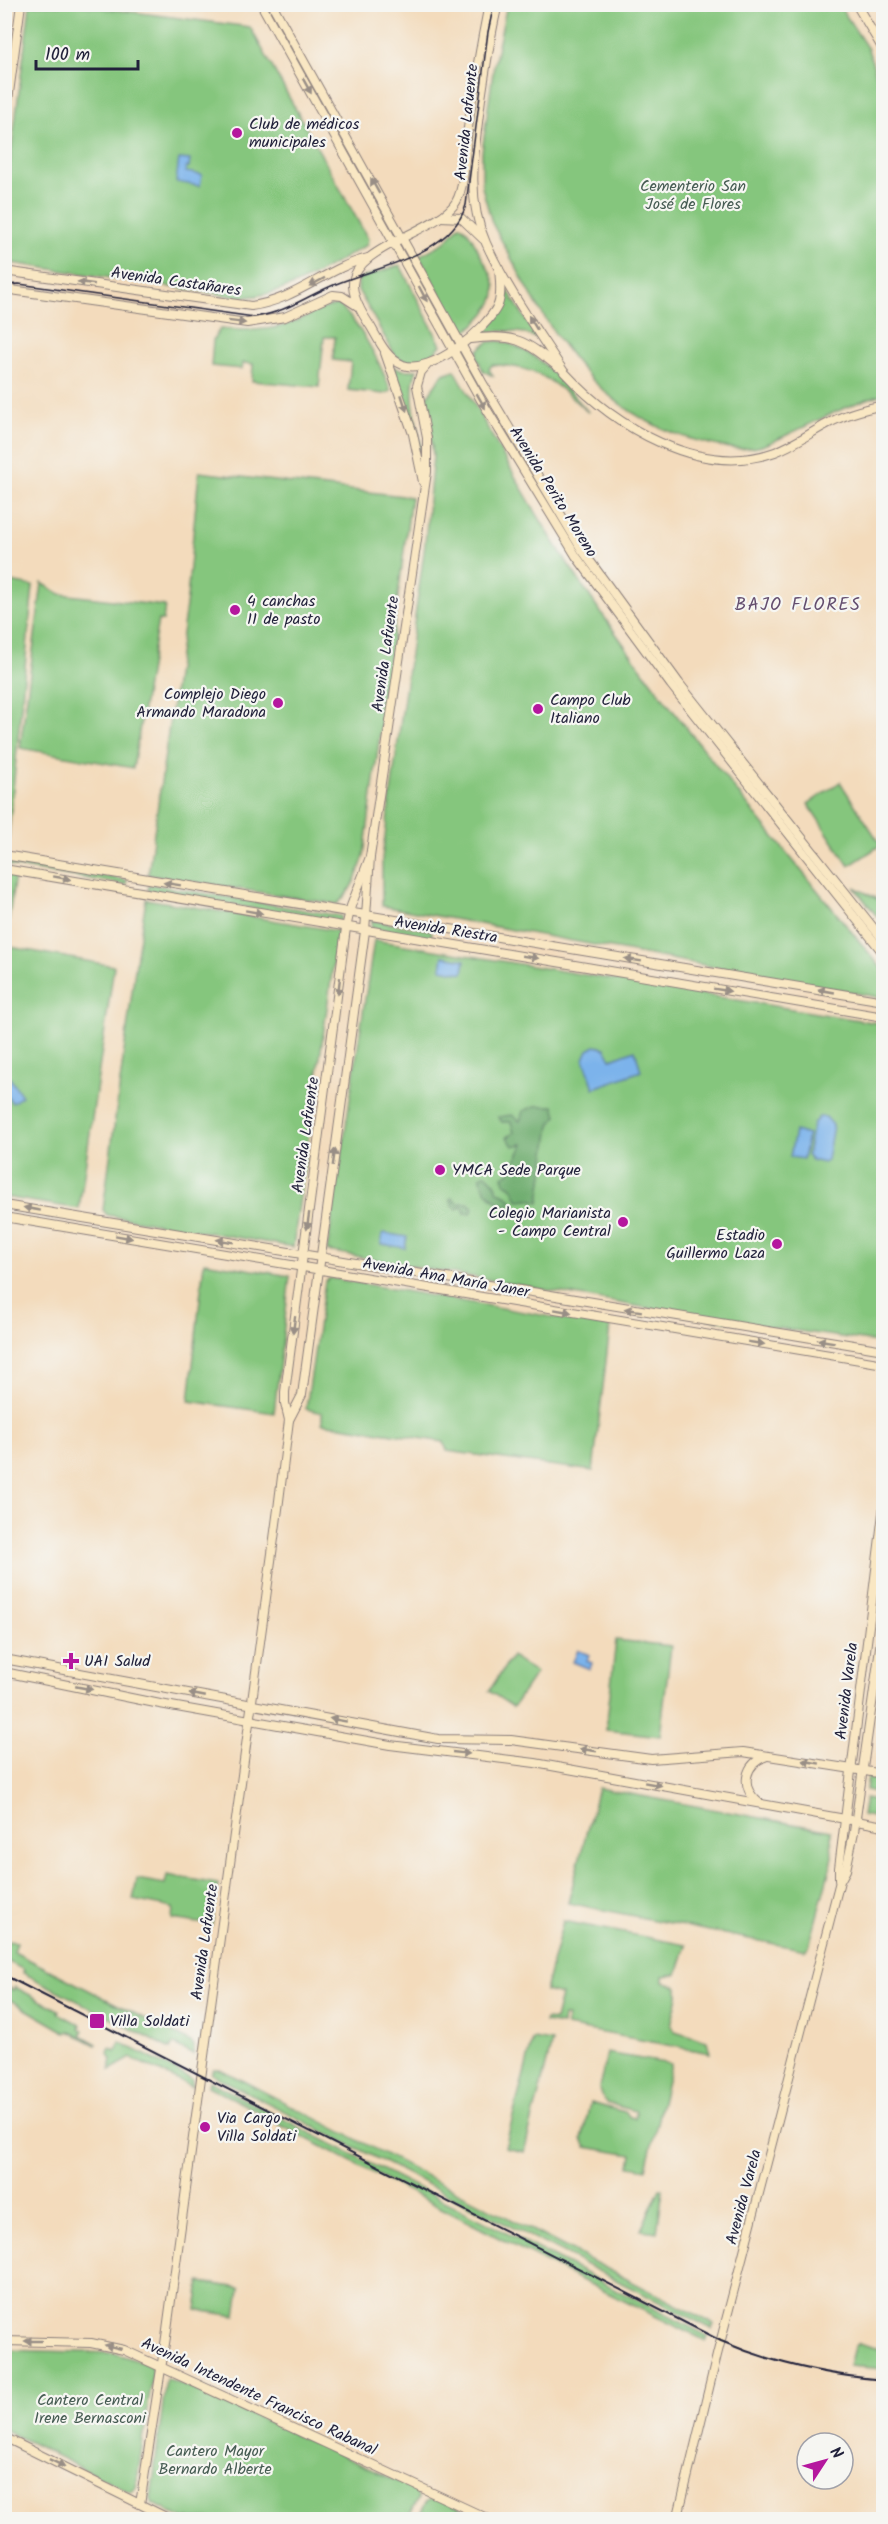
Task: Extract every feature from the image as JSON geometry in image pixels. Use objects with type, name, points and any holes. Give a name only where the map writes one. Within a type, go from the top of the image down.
[{"type":"main road","points":[[4,130],[21,4]]},
{"type":"main road","name":"Avenida Perito Moreno","points":[[261,4],[453,350],[535,492],[576,556],[671,686],[884,954]]},
{"type":"main road","name":"Avenida Perito Moreno","points":[[272,4],[543,488],[582,550],[679,683],[884,941]]},
{"type":"main road","name":"Avenida Lafuente","points":[[370,258],[403,237],[440,218],[456,203],[489,4]]},
{"type":"main road","name":"Avenida Lafuente","points":[[470,339],[498,303],[499,267],[486,242],[477,215],[472,179],[489,42],[498,4]]},
{"type":"main road","points":[[856,4],[884,51]]},
{"type":"main road","name":"Avenida Lafuente","points":[[440,218],[452,216],[461,218],[486,242]]},
{"type":"main road","points":[[370,258],[358,268],[354,278],[353,285],[360,308],[383,348],[403,365],[428,364],[470,339],[501,336],[512,338],[532,347],[564,372],[588,396],[628,426],[693,453],[741,459],[773,452],[792,445],[837,419],[884,405]]},
{"type":"main road","name":"Avenida Castañares","points":[[4,271],[251,306],[290,296],[354,263],[370,258]]},
{"type":"main road","points":[[499,267],[564,372]]},
{"type":"main road","name":"Avenida Castañares","points":[[4,289],[247,323],[285,317],[333,295],[342,296],[360,308]]},
{"type":"main road","name":"Avenida Lafuente","points":[[383,348],[413,434],[424,490]]},
{"type":"main road","name":"Avenida Lafuente","points":[[140,2504],[166,2337],[289,1420],[302,1394],[365,931],[370,857],[429,450],[417,386],[421,372],[428,364]]},
{"type":"main road","name":"Avenida Riestra","points":[[4,855],[884,1001]]},
{"type":"main road","name":"Avenida Lafuente","points":[[289,1420],[285,1392],[346,928],[349,913],[370,857]]},
{"type":"main road","name":"Avenida Riestra","points":[[4,869],[884,1017]]},
{"type":"main road","points":[[798,1002],[801,987]]},
{"type":"main road","name":"Avenida Ana María Janer","points":[[4,1204],[884,1350]]},
{"type":"main road","name":"Avenida Ana María Janer","points":[[4,1217],[884,1364]]},
{"type":"main road","points":[[86,1231],[88,1219]]},
{"type":"main road","points":[[694,1333],[693,1324],[700,1321]]},
{"type":"main road","name":"Avenida Varela","points":[[840,1881],[839,1868],[884,1505]]},
{"type":"main road","name":"Avenida Varela","points":[[677,2520],[717,2355],[840,1881],[846,1870],[856,1821],[884,1619]]},
{"type":"main road","points":[[4,1659],[443,1740],[520,1741],[651,1759],[733,1752],[771,1755],[884,1774]]},
{"type":"main road","points":[[4,1672],[403,1747],[535,1763],[884,1826]]},
{"type":"main road","points":[[766,1804],[752,1797],[748,1790],[746,1776],[752,1764],[771,1755]]},
{"type":"main road","name":"Avenida Intendente Francisco Rabanal","points":[[4,2341],[92,2343],[124,2350],[491,2520]]},
{"type":"main road","points":[[4,2437],[172,2520]]},
{"type":"green space","name":"Cementerio San José de Flores","points":[[507,4],[839,5],[868,49],[883,96],[883,394],[843,409],[770,443],[741,449],[691,439],[653,425],[621,405],[593,381],[569,354],[529,291],[492,223],[482,187],[482,152],[494,65]]},
{"type":"green space","points":[[30,5],[78,5],[250,27],[368,239],[367,245],[290,287],[256,296],[238,297],[5,262],[5,201]]},
{"type":"green space","points":[[460,225],[473,241],[491,275],[495,289],[492,304],[465,332],[459,329],[419,256],[445,242]]},
{"type":"green space","points":[[400,265],[441,345],[437,350],[419,360],[406,361],[395,355],[358,290],[358,279]]},
{"type":"green space","points":[[507,289],[536,338],[524,333],[509,331],[481,332],[502,308]]},
{"type":"green space","points":[[339,305],[363,334],[376,356],[391,391],[384,394],[348,390],[351,362],[333,360],[335,337],[324,337],[319,387],[252,381],[253,364],[243,363],[242,369],[211,366],[213,340],[220,329],[274,328]]},
{"type":"green space","points":[[499,341],[526,351],[538,359],[589,413],[556,385],[522,368],[492,365],[489,369],[493,376],[483,371],[477,357],[478,350],[488,342]]},
{"type":"green space","points":[[393,367],[417,370],[414,380],[413,404],[423,465]]},
{"type":"green space","name":"Campo Club Italiano","points":[[455,370],[539,518],[589,596],[669,706],[883,970],[883,998],[382,906],[382,858],[425,544],[433,456],[427,397],[443,374]]},
{"type":"green space","name":"Complejo Diego Armando Maradona","points":[[199,472],[411,497],[364,856],[351,888],[337,904],[148,875],[187,598]]},
{"type":"green space","points":[[5,581],[33,586],[7,851],[4,850]]},
{"type":"green space","points":[[42,583],[60,594],[165,606],[163,621],[158,620],[133,768],[20,748]]},
{"type":"green space","points":[[840,782],[881,845],[849,866],[808,804]]},
{"type":"green space","points":[[4,858],[127,880],[126,885],[5,865]]},
{"type":"green space","points":[[5,874],[15,875],[5,946]]},
{"type":"green space","points":[[149,884],[341,916],[340,923],[148,891]]},
{"type":"green space","points":[[854,887],[883,902],[883,924]]},
{"type":"green space","points":[[146,899],[338,931],[293,1247],[107,1215],[103,1210]]},
{"type":"green space","points":[[372,920],[432,931],[431,939],[371,928]]},
{"type":"green space","points":[[374,940],[883,1024],[883,1343],[698,1317],[327,1251]]},
{"type":"green space","points":[[5,946],[114,966],[79,1209],[5,1197]]},
{"type":"green space","points":[[535,1106],[554,1106],[557,1116],[550,1125],[539,1202],[529,1199],[518,1200],[512,1187],[505,1183],[503,1176],[510,1172],[523,1144],[513,1146],[507,1137],[514,1133],[511,1122],[502,1122],[498,1117],[512,1115],[520,1121],[523,1111]]},
{"type":"green space","points":[[486,1174],[495,1183],[498,1192],[512,1200],[509,1206],[499,1203],[487,1191],[480,1177]]},
{"type":"green space","points":[[452,1198],[457,1203],[468,1203],[473,1208],[471,1213],[465,1213],[462,1206],[457,1209],[453,1206],[450,1199]]},
{"type":"green space","points":[[204,1262],[290,1276],[274,1413],[189,1401]]},
{"type":"green space","points":[[330,1278],[610,1327],[593,1471],[447,1451],[444,1442],[322,1423],[322,1413],[306,1409],[325,1281]]},
{"type":"green space","points":[[616,1640],[671,1646],[660,1736],[606,1730]]},
{"type":"green space","points":[[512,1656],[536,1673],[513,1707],[489,1691]]},
{"type":"green space","points":[[868,1776],[883,1779],[883,1794],[866,1790]]},
{"type":"green space","points":[[598,1788],[831,1831],[832,1861],[809,1946],[805,1950],[568,1903]]},
{"type":"green space","points":[[865,1798],[883,1801],[883,1819],[862,1815]]},
{"type":"green space","points":[[167,1875],[218,1884],[212,1925],[172,1919],[173,1908],[133,1900],[137,1879],[165,1884]]},
{"type":"green space","points":[[563,1921],[686,1945],[677,1974],[663,1976],[663,1981],[678,1987],[671,2026],[675,2031],[707,2041],[710,2053],[566,2026],[568,2016],[563,2016],[562,2025],[545,2022],[546,2019],[555,2020],[561,1995],[545,1991]]},
{"type":"green space","points":[[4,1941],[17,1942],[14,1952],[191,2042],[194,2047],[193,2055],[173,2044],[170,2049],[23,1973],[24,1970],[5,1960]]},
{"type":"green space","points":[[5,1986],[13,1990],[15,1987],[59,2010],[58,2013],[81,2025],[79,2029],[83,2030],[81,2035],[97,2044],[69,2031],[67,2033],[5,1997]]},
{"type":"green space","points":[[533,2039],[552,2042],[524,2152],[505,2148]]},
{"type":"green space","points":[[120,2042],[192,2079],[192,2087],[131,2058],[110,2070],[112,2059],[108,2053],[110,2048],[116,2051]]},
{"type":"green space","points":[[607,2053],[671,2064],[646,2169],[630,2166],[632,2155],[586,2147],[582,2140],[590,2103],[625,2112],[635,2118],[636,2111],[606,2103],[599,2088]]},
{"type":"green space","points":[[213,2069],[220,2069],[714,2324],[712,2329],[211,2074]]},
{"type":"green space","points":[[209,2081],[708,2336],[706,2341],[567,2273],[259,2114],[208,2086]]},
{"type":"green space","points":[[660,2188],[663,2189],[657,2232],[641,2230]]},
{"type":"green space","points":[[200,2282],[240,2288],[236,2316],[196,2310]]},
{"type":"green space","points":[[858,2343],[883,2350],[883,2369],[849,2366],[854,2347]]},
{"type":"green space","name":"Cantero Central Irene Bernasconi","points":[[4,2350],[114,2353],[151,2365],[153,2371],[136,2488],[130,2492],[5,2430]]},
{"type":"green space","name":"Cantero Mayor Bernardo Alberte","points":[[166,2379],[208,2394],[416,2490],[419,2499],[407,2519],[185,2519],[153,2504],[151,2499]]},
{"type":"green space","points":[[438,2499],[480,2519],[417,2520],[427,2501]]},
{"type":"water","points":[[179,159],[190,160],[186,172],[202,175],[200,186],[176,182]]},
{"type":"water","points":[[443,956],[465,960],[463,973],[441,969]]},
{"type":"water","points":[[595,1046],[605,1048],[611,1059],[635,1050],[641,1071],[594,1088],[584,1059],[588,1050]]},
{"type":"water","points":[[10,1078],[22,1096],[12,1103],[8,1097],[5,1100],[5,1082]]},
{"type":"water","points":[[819,1117],[826,1117],[833,1125],[827,1160],[824,1163],[811,1160],[807,1155],[813,1124]]},
{"type":"water","points":[[795,1131],[808,1135],[803,1159],[790,1157]]},
{"type":"water","points":[[383,1233],[407,1237],[405,1248],[381,1244]]},
{"type":"water","points":[[578,1650],[589,1655],[587,1661],[592,1663],[590,1669],[573,1662]]},
{"type":"tram line","points":[[4,285],[19,284],[254,317],[287,308],[326,288],[391,265],[429,247],[445,236],[458,222],[466,205],[488,32],[494,4]]},
{"type":"railway","points":[[4,1975],[721,2341],[761,2356],[801,2367],[884,2380]]},
{"type":"place","name":"Club de médicos municipales","points":[[237,133]]},
{"type":"place","name":"4 canchas 11 de pasto","points":[[235,610]]},
{"type":"place","name":"Complejo Diego Armando Maradona","points":[[278,703]]},
{"type":"place","name":"Campo Club Italiano","points":[[538,709]]},
{"type":"place","name":"YMCA Sede Parque","points":[[440,1170]]},
{"type":"place","name":"Colegio Marianista - Campo Central","points":[[623,1222]]},
{"type":"place","name":"Estadio Guillermo Laza","points":[[777,1244]]},
{"type":"place","name":"UAI Salud","points":[[71,1661]]},
{"type":"place","name":"Villa Soldati","points":[[97,2021]]},
{"type":"place","name":"Via Cargo Villa Soldati","points":[[205,2127]]},
{"type":"district","name":"BAJO FLORES","points":[[798,605]]}]
